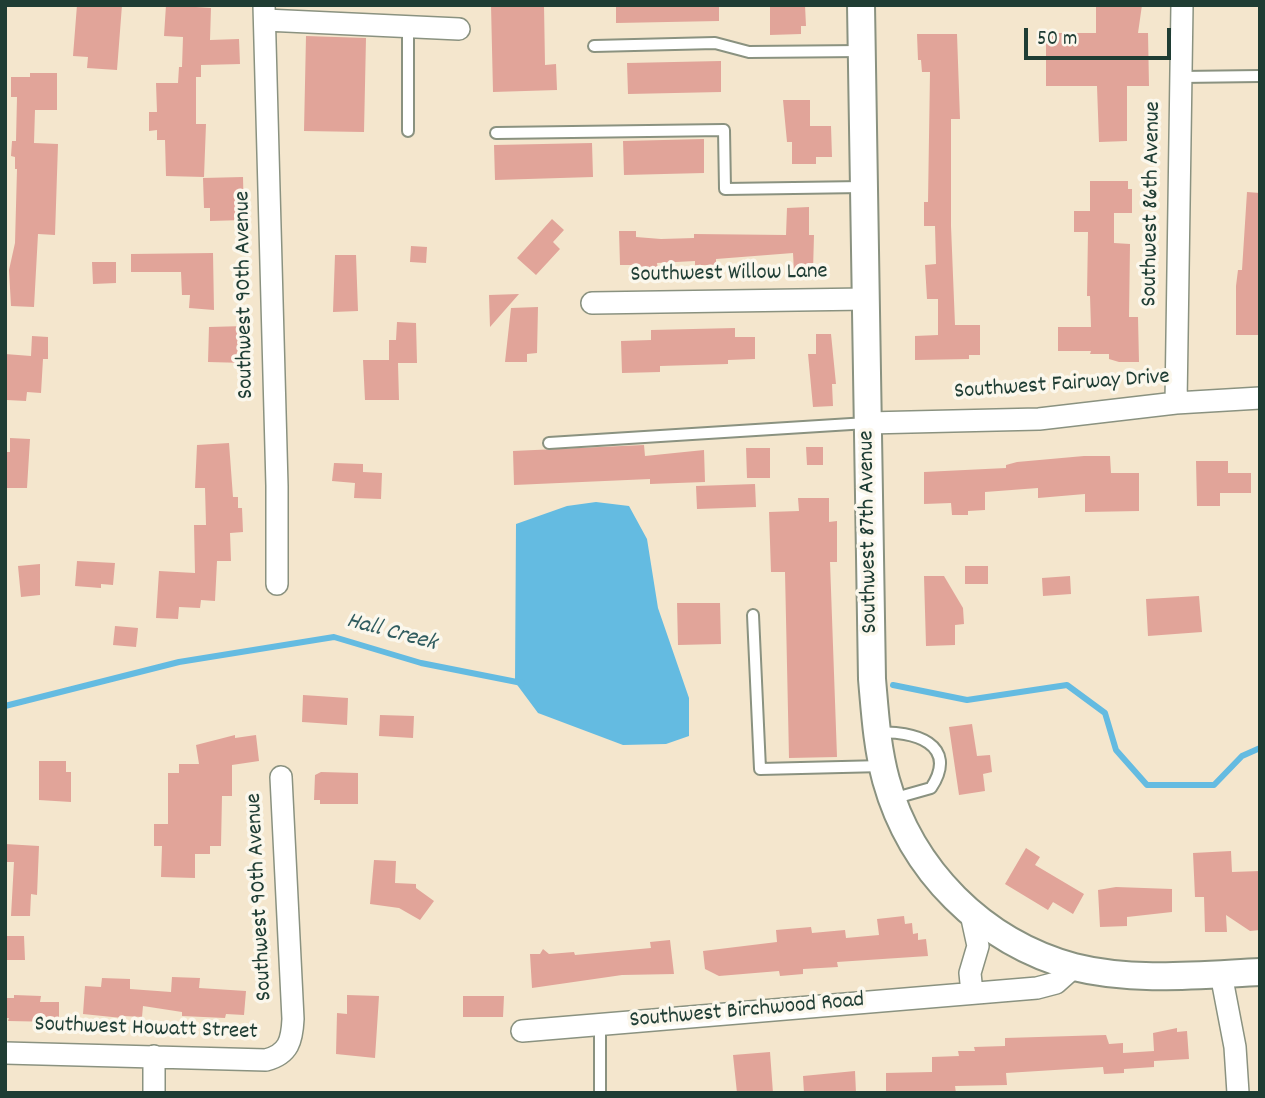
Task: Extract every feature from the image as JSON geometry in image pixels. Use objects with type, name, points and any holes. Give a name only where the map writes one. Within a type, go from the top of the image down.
[{"type":"street","name":"Southwest 87th Avenue","points":[[861,5],[872,679],[883,766],[892,799],[928,868],[971,914],[1015,943],[1074,967]]},
{"type":"street","name":"Southwest 86th Avenue","points":[[1176,403],[1182,5]]},
{"type":"street","points":[[264,12],[459,29]]},
{"type":"street","name":"Southwest 90th Avenue","points":[[264,12],[277,472],[277,584]]},
{"type":"street","name":"Southwest Willow Lane","points":[[592,303],[866,299]]},
{"type":"street","name":"Southwest Fairway Drive","points":[[868,423],[1039,419],[1176,403],[1260,398]]},
{"type":"street","name":"Southwest 90th Avenue","points":[[281,777],[293,1019],[289,1046],[283,1053]]},
{"type":"street","points":[[971,914],[978,946],[970,973],[972,993]]},
{"type":"street","points":[[1074,967],[1133,975],[1260,972]]},
{"type":"street","name":"Southwest Birchwood Road","points":[[523,1031],[1048,986],[1064,978],[1074,967]]},
{"type":"street","points":[[1222,974],[1235,1047],[1238,1093]]},
{"type":"street","name":"Southwest Howatt Street","points":[[5,1053],[266,1060],[283,1053]]},
{"type":"street","points":[[154,1056],[154,1093]]},
{"type":"lane","points":[[408,26],[408,131]]},
{"type":"lane","points":[[594,46],[715,43],[749,52],[862,51]]},
{"type":"lane","points":[[1181,77],[1260,76]]},
{"type":"lane","points":[[496,133],[724,130],[725,189],[864,187]]},
{"type":"lane","points":[[549,443],[868,423]]},
{"type":"lane","points":[[753,615],[760,769],[883,766]]},
{"type":"lane","points":[[877,733],[912,734],[931,743],[939,757],[940,776],[931,788],[892,799]]},
{"type":"lane","points":[[600,1024],[600,1093]]},
{"type":"water","points":[[596,502],[629,506],[647,539],[658,608],[689,698],[689,736],[666,744],[623,745],[538,713],[515,682],[516,524],[567,506]]},
{"type":"building","points":[[77,5],[122,5],[117,70],[87,68],[88,57],[73,56]]},
{"type":"building","points":[[166,5],[211,8],[210,40],[239,39],[240,64],[201,65],[201,77],[196,77],[196,124],[206,124],[204,177],[166,176],[165,140],[157,140],[157,130],[149,131],[149,112],[157,112],[156,83],[178,83],[179,67],[182,67],[183,37],[164,36]]},
{"type":"building","points":[[491,5],[544,5],[545,65],[556,64],[557,90],[493,92]]},
{"type":"building","points":[[616,5],[719,5],[719,21],[616,23]]},
{"type":"building","points":[[770,5],[805,5],[806,26],[801,26],[801,34],[770,35]]},
{"type":"building","points":[[1096,5],[1142,5],[1138,33],[1148,33],[1149,86],[1127,86],[1127,141],[1099,142],[1097,86],[1046,86],[1046,33],[1096,33]]},
{"type":"building","points":[[917,34],[957,34],[960,119],[951,119],[951,226],[955,325],[980,325],[980,355],[969,355],[969,359],[915,360],[915,336],[938,335],[938,299],[927,299],[925,265],[936,264],[935,226],[924,226],[924,202],[928,202],[930,72],[922,72],[921,60],[918,60]]},
{"type":"building","points":[[306,36],[366,38],[364,132],[304,131]]},
{"type":"building","points":[[721,61],[721,92],[628,94],[627,63]]},
{"type":"building","points":[[30,73],[57,73],[57,110],[35,110],[34,143],[58,144],[55,235],[38,234],[34,307],[11,306],[9,270],[15,243],[17,169],[15,157],[11,156],[12,141],[16,141],[17,97],[11,97],[11,77],[30,77]]},
{"type":"building","points":[[783,100],[810,100],[810,126],[831,126],[832,157],[816,157],[816,164],[792,164],[792,142],[787,142]]},
{"type":"building","points":[[704,139],[704,173],[624,175],[623,141]]},
{"type":"building","points":[[592,143],[593,177],[495,180],[494,145]]},
{"type":"building","points":[[243,177],[244,220],[210,221],[210,208],[204,208],[203,178]]},
{"type":"building","points":[[1090,181],[1128,181],[1128,189],[1132,189],[1132,213],[1114,213],[1114,243],[1130,244],[1129,317],[1138,317],[1139,362],[1119,362],[1109,359],[1109,354],[1090,354],[1091,351],[1058,351],[1058,327],[1091,327],[1090,296],[1087,296],[1088,232],[1074,232],[1074,211],[1090,211]]},
{"type":"building","points":[[1247,192],[1260,193],[1260,335],[1236,335],[1236,286],[1238,270],[1242,270]]},
{"type":"building","points":[[809,207],[809,235],[814,235],[813,271],[794,272],[793,253],[716,259],[716,265],[695,265],[695,261],[657,263],[658,270],[634,271],[634,265],[620,265],[619,231],[636,231],[636,237],[661,239],[694,238],[694,234],[786,235],[787,208]]},
{"type":"building","points":[[552,219],[564,230],[553,242],[560,249],[536,275],[517,258]]},
{"type":"building","points":[[411,246],[427,247],[426,263],[410,262]]},
{"type":"building","points":[[213,253],[214,310],[189,308],[190,295],[182,295],[181,272],[131,272],[131,254]]},
{"type":"building","points":[[335,255],[356,255],[358,311],[333,312]]},
{"type":"building","points":[[92,262],[116,262],[116,283],[93,284]]},
{"type":"building","points":[[519,294],[490,327],[489,295]]},
{"type":"building","points":[[538,307],[537,353],[527,354],[527,362],[505,362],[511,308]]},
{"type":"building","points":[[397,322],[416,323],[417,363],[398,363],[399,400],[365,400],[363,360],[389,360],[389,340],[396,340]]},
{"type":"building","points":[[245,326],[246,363],[208,362],[209,327]]},
{"type":"building","points":[[735,328],[735,337],[755,337],[755,359],[728,360],[728,364],[660,366],[660,372],[622,373],[621,341],[651,340],[651,330]]},
{"type":"building","points":[[816,334],[831,334],[836,384],[832,384],[833,406],[813,407],[808,354],[816,354]]},
{"type":"building","points":[[32,336],[48,337],[48,359],[43,359],[41,393],[27,392],[26,401],[7,400],[5,354],[31,356]]},
{"type":"building","points":[[10,438],[30,439],[27,488],[5,488],[5,452],[10,452]]},
{"type":"building","points":[[229,443],[233,497],[238,497],[238,508],[242,508],[243,532],[230,533],[231,561],[217,561],[215,601],[201,600],[200,608],[179,607],[178,619],[156,618],[159,571],[195,573],[194,525],[206,525],[205,488],[195,488],[197,445]]},
{"type":"building","points":[[644,445],[645,456],[704,450],[705,482],[650,484],[650,479],[514,485],[513,451]]},
{"type":"building","points":[[806,447],[823,447],[823,465],[807,465]]},
{"type":"building","points":[[746,448],[770,448],[770,478],[747,478]]},
{"type":"building","points":[[1110,456],[1111,473],[1139,473],[1139,511],[1085,512],[1085,494],[1038,498],[1038,488],[985,492],[985,510],[968,511],[968,515],[952,515],[951,503],[924,504],[924,472],[1006,468],[1006,465],[1017,462]]},
{"type":"building","points":[[1196,461],[1228,461],[1228,473],[1251,473],[1251,493],[1220,493],[1220,506],[1197,506]]},
{"type":"building","points":[[334,463],[363,464],[363,472],[382,473],[381,499],[354,498],[355,483],[332,481]]},
{"type":"building","points":[[755,484],[756,507],[697,509],[696,486]]},
{"type":"building","points":[[798,498],[829,498],[829,522],[837,521],[837,562],[830,562],[837,757],[789,758],[785,572],[771,572],[769,512],[799,511]]},
{"type":"building","points":[[77,561],[115,563],[113,585],[101,584],[101,588],[75,586]]},
{"type":"building","points":[[40,564],[40,595],[21,597],[18,566]]},
{"type":"building","points":[[965,566],[988,566],[988,584],[965,584]]},
{"type":"building","points":[[924,576],[944,576],[963,608],[964,624],[955,625],[955,645],[926,646]]},
{"type":"building","points":[[1070,576],[1071,594],[1043,596],[1042,578]]},
{"type":"building","points":[[1199,596],[1202,632],[1148,636],[1146,599]]},
{"type":"building","points":[[677,603],[720,603],[721,644],[678,645]]},
{"type":"building","points":[[115,626],[138,628],[136,647],[113,645]]},
{"type":"building","points":[[303,695],[348,698],[347,725],[302,722]]},
{"type":"building","points":[[380,715],[414,716],[413,738],[379,736]]},
{"type":"building","points":[[972,724],[977,756],[990,755],[992,772],[983,774],[985,791],[959,795],[949,727]]},
{"type":"building","points":[[235,735],[235,738],[256,735],[259,761],[232,765],[232,796],[222,796],[221,846],[210,846],[210,854],[195,854],[195,878],[161,877],[162,846],[154,846],[154,824],[168,824],[168,773],[179,773],[179,764],[199,764],[196,745]]},
{"type":"building","points":[[39,761],[66,761],[66,772],[71,772],[71,802],[39,800]]},
{"type":"building","points":[[321,772],[358,773],[358,804],[320,804],[320,800],[314,800],[315,775]]},
{"type":"building","points":[[5,844],[39,846],[37,895],[31,894],[30,916],[11,916],[14,862],[5,862]]},
{"type":"building","points":[[1026,848],[1040,857],[1035,865],[1084,894],[1073,914],[1053,902],[1048,910],[1005,884]]},
{"type":"building","points":[[1231,851],[1232,872],[1260,871],[1260,930],[1250,931],[1226,915],[1227,932],[1205,932],[1204,897],[1195,897],[1193,853]]},
{"type":"building","points":[[374,860],[396,861],[395,883],[416,884],[416,888],[434,901],[420,920],[399,908],[370,904]]},
{"type":"building","points":[[1116,887],[1172,889],[1172,912],[1127,917],[1127,926],[1100,927],[1098,890]]},
{"type":"building","points":[[904,916],[905,924],[912,923],[913,934],[918,933],[918,940],[926,939],[928,956],[837,962],[838,967],[803,969],[803,974],[780,976],[779,971],[719,976],[705,969],[703,951],[777,942],[776,930],[811,927],[812,933],[845,930],[846,938],[879,935],[877,919]]},
{"type":"building","points":[[5,936],[24,936],[25,960],[5,960]]},
{"type":"building","points":[[670,940],[674,974],[622,975],[532,988],[530,954],[540,954],[543,949],[549,954],[574,952],[575,955],[651,948],[650,942]]},
{"type":"building","points":[[172,977],[200,978],[199,988],[246,991],[244,1015],[226,1014],[225,1018],[182,1016],[182,1012],[143,1006],[142,1017],[83,1014],[85,986],[101,987],[102,978],[130,979],[130,989],[171,992]]},
{"type":"building","points":[[14,995],[41,996],[40,1002],[59,1002],[59,1022],[8,1021],[9,1018],[5,1018],[5,998],[14,998]]},
{"type":"building","points":[[347,995],[379,996],[375,1058],[336,1054],[337,1013],[347,1014]]},
{"type":"building","points":[[463,996],[504,996],[503,1017],[463,1017]]},
{"type":"building","points":[[1177,1028],[1177,1032],[1187,1031],[1189,1059],[1154,1061],[1154,1067],[1124,1069],[1124,1073],[1104,1074],[1103,1067],[1006,1073],[1007,1085],[955,1086],[956,1093],[886,1093],[886,1073],[932,1072],[932,1057],[959,1056],[958,1051],[975,1051],[974,1047],[1005,1046],[1005,1038],[1106,1035],[1109,1044],[1123,1043],[1123,1053],[1154,1051],[1153,1033]]},
{"type":"building","points":[[770,1052],[773,1093],[737,1093],[733,1055]]},
{"type":"building","points":[[855,1071],[856,1093],[804,1093],[803,1076]]},
{"type":"waterway","name":"Hall Creek","points":[[5,706],[179,662],[334,637],[421,663],[522,683]]},
{"type":"waterway","name":"Hall Creek","points":[[893,685],[967,700],[1067,685],[1105,713],[1116,750],[1147,785],[1214,785],[1242,756],[1260,748]]}]
